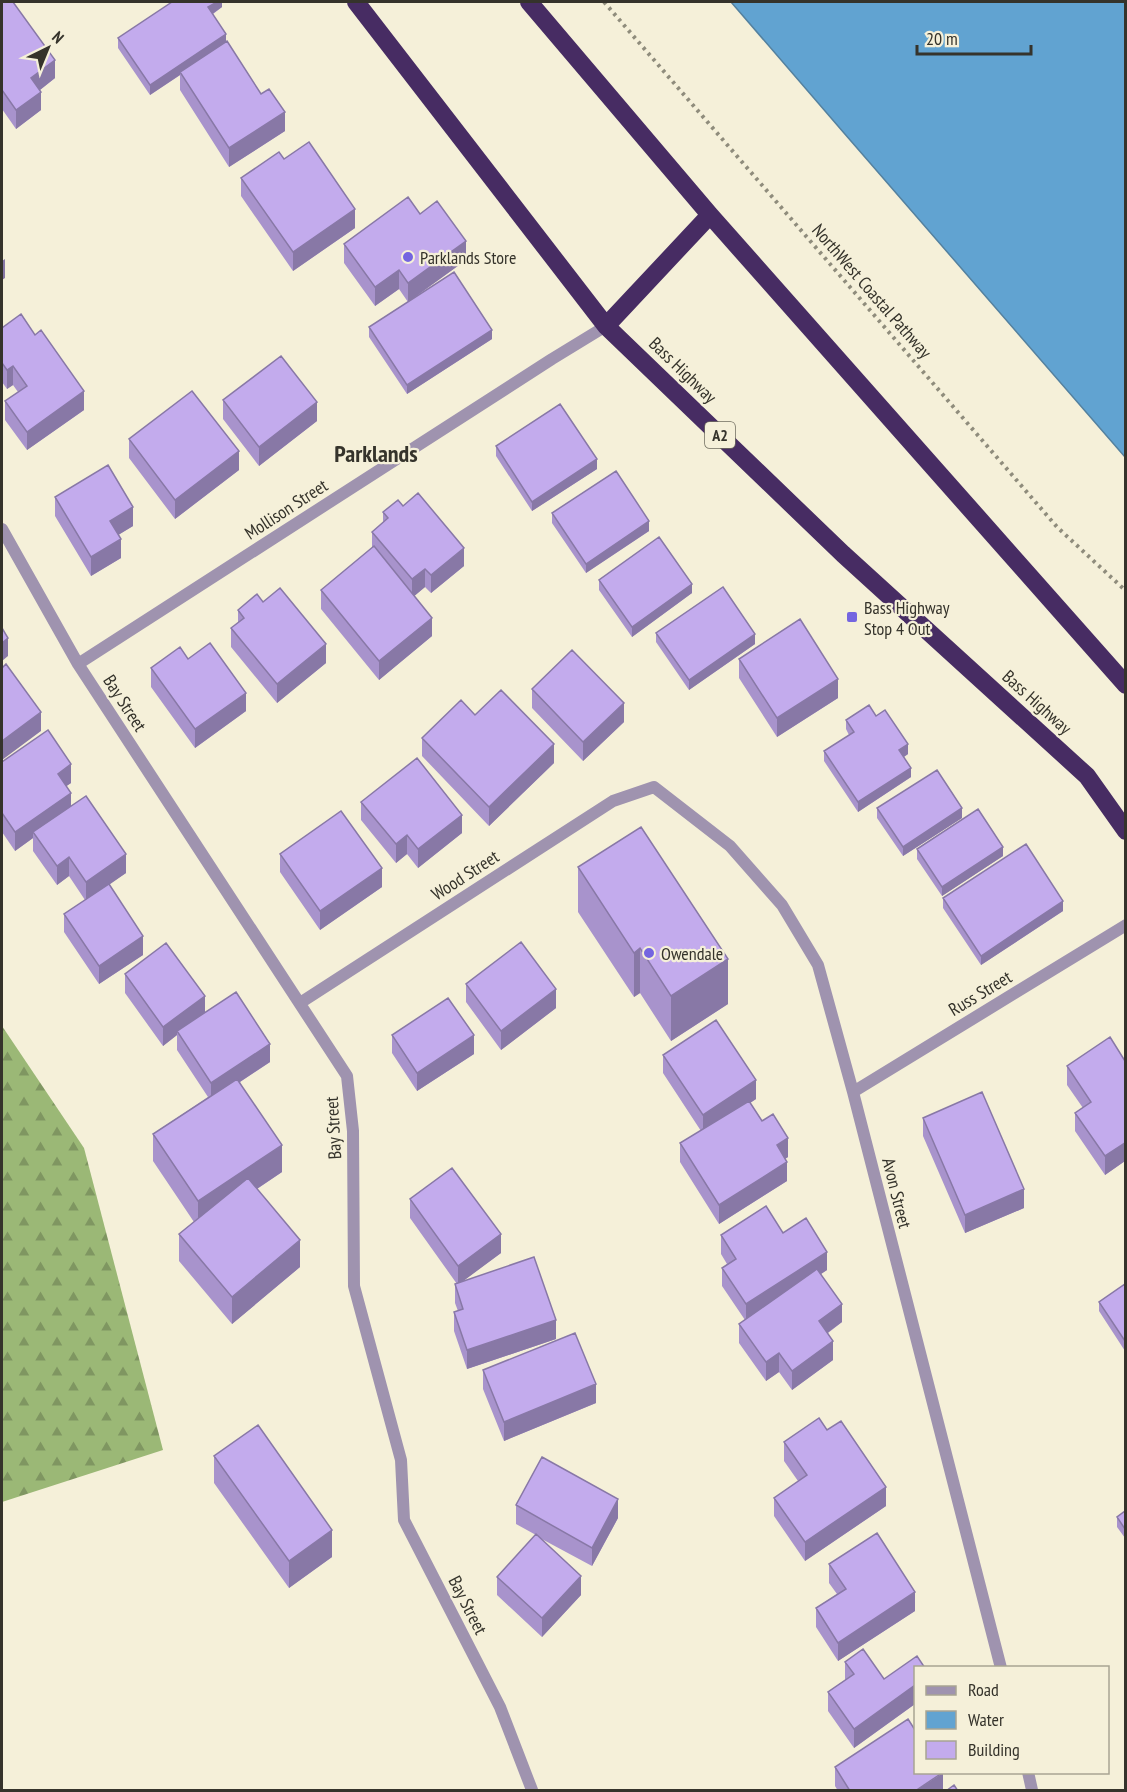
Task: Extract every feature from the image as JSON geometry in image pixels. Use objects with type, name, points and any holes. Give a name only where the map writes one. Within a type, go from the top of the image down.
[{"type":"highway","name":"Bass Highway","points":[[356,2],[606,326],[851,561],[1087,776],[1125,831]]},
{"type":"highway","points":[[529,2],[710,215],[1125,685]]},
{"type":"highway","points":[[606,326],[710,215]]},
{"type":"street","name":"Mollison Street","points":[[78,664],[606,326]]},
{"type":"street","name":"Bay Street","points":[[2,529],[78,664],[347,1076],[352,1131],[354,1286],[401,1460],[404,1520],[500,1707],[532,1791]]},
{"type":"street","name":"Wood Street","points":[[300,1003],[613,801],[654,787]]},
{"type":"street","name":"Avon Street","points":[[654,787],[730,846],[782,905],[818,965],[853,1092],[1000,1666]]},
{"type":"street","name":"Russ Street","points":[[853,1092],[1125,925]]},
{"type":"street","points":[[1028,1774],[1032,1791]]},
{"type":"path","name":"NorthWest Coastal Pathway","points":[[604,2],[1057,527],[1125,591]]},
{"type":"green space","points":[[2,1026],[84,1148],[163,1450],[2,1502]]},
{"type":"water","points":[[731,2],[1125,2],[1125,457],[844,133]]},
{"type":"building","points":[[2,2],[13,2],[55,60],[31,78],[41,92],[16,110],[2,90]]},
{"type":"building","points":[[172,2],[217,2],[208,7],[226,34],[150,85],[118,38]]},
{"type":"building","points":[[227,41],[261,94],[269,89],[285,112],[229,148],[180,72]]},
{"type":"building","points":[[309,142],[355,209],[293,252],[241,178],[279,152],[284,159]]},
{"type":"building","points":[[408,197],[420,214],[437,201],[466,241],[408,283],[399,270],[375,287],[344,244]]},
{"type":"building","points":[[454,272],[492,330],[407,385],[369,327]]},
{"type":"building","points":[[21,314],[35,335],[41,330],[84,391],[27,432],[5,401],[27,386],[13,366],[7,370],[2,363],[2,328]]},
{"type":"building","points":[[281,356],[317,402],[259,447],[223,400]]},
{"type":"building","points":[[192,391],[239,451],[175,500],[129,439]]},
{"type":"building","points":[[560,404],[597,459],[532,502],[496,446]]},
{"type":"building","points":[[108,465],[133,507],[110,521],[121,539],[91,557],[55,497]]},
{"type":"building","points":[[616,471],[649,521],[586,564],[552,513]]},
{"type":"building","points":[[418,493],[464,548],[431,575],[425,569],[412,579],[372,532],[388,518],[383,512],[398,500],[403,506]]},
{"type":"building","points":[[659,537],[692,584],[632,627],[599,580]]},
{"type":"building","points":[[374,546],[432,618],[379,661],[321,590]]},
{"type":"building","points":[[723,587],[755,634],[689,680],[656,633]]},
{"type":"building","points":[[280,588],[326,644],[277,684],[231,628],[244,618],[238,610],[257,594],[263,602]]},
{"type":"building","points":[[800,619],[838,679],[777,718],[739,659]]},
{"type":"building","points":[[2,628],[8,638],[2,643]]},
{"type":"building","points":[[210,643],[246,693],[195,729],[151,668],[180,647],[188,659]]},
{"type":"building","points":[[572,650],[624,703],[583,742],[532,689]]},
{"type":"building","points":[[6,664],[41,712],[2,741],[2,668]]},
{"type":"building","points":[[501,690],[554,744],[489,807],[422,738],[461,700],[475,715]]},
{"type":"building","points":[[869,705],[876,716],[885,710],[908,744],[899,750],[911,768],[858,802],[824,751],[854,732],[846,720]]},
{"type":"building","points":[[48,730],[71,764],[58,774],[71,793],[15,832],[2,813],[2,762]]},
{"type":"building","points":[[417,758],[462,815],[418,849],[407,835],[396,844],[361,802]]},
{"type":"building","points":[[937,770],[962,808],[903,847],[877,808]]},
{"type":"building","points":[[86,796],[126,854],[86,882],[69,857],[57,866],[33,832]]},
{"type":"building","points":[[978,809],[1003,847],[942,887],[917,849]]},
{"type":"building","points":[[341,811],[382,868],[320,911],[280,854]]},
{"type":"building","points":[[641,827],[728,959],[671,996],[640,948],[634,953],[578,867]]},
{"type":"building","points":[[1026,844],[1063,901],[981,956],[943,898]]},
{"type":"building","points":[[109,884],[143,936],[99,966],[64,914]]},
{"type":"building","points":[[521,942],[556,989],[501,1031],[466,984]]},
{"type":"building","points":[[166,943],[205,996],[163,1027],[125,974]]},
{"type":"building","points":[[236,992],[270,1044],[211,1083],[177,1031]]},
{"type":"building","points":[[448,998],[474,1035],[417,1073],[392,1035]]},
{"type":"building","points":[[716,1020],[756,1080],[703,1115],[663,1055]]},
{"type":"building","points":[[1110,1037],[1125,1061],[1125,1143],[1105,1156],[1075,1113],[1091,1102],[1067,1066]]},
{"type":"building","points":[[237,1079],[282,1145],[198,1201],[153,1134]]},
{"type":"building","points":[[982,1092],[1024,1189],[965,1215],[923,1118]]},
{"type":"building","points":[[749,1101],[762,1121],[773,1114],[788,1138],[777,1145],[787,1162],[719,1205],[680,1143]]},
{"type":"building","points":[[452,1168],[501,1234],[458,1266],[410,1199]]},
{"type":"building","points":[[248,1178],[300,1240],[232,1297],[179,1234]]},
{"type":"building","points":[[766,1206],[783,1233],[806,1218],[827,1252],[746,1304],[722,1268],[736,1259],[721,1235]]},
{"type":"building","points":[[534,1257],[556,1320],[467,1350],[454,1312],[463,1309],[455,1284]]},
{"type":"building","points":[[817,1269],[842,1304],[819,1321],[833,1341],[792,1371],[779,1353],[766,1362],[739,1324]]},
{"type":"building","points":[[1125,1284],[1125,1341],[1099,1302]]},
{"type":"building","points":[[575,1333],[596,1384],[504,1422],[483,1370]]},
{"type":"building","points":[[819,1418],[827,1430],[841,1421],[886,1487],[805,1542],[774,1498],[807,1475],[784,1442]]},
{"type":"building","points":[[258,1425],[332,1530],[289,1561],[214,1456]]},
{"type":"building","points":[[542,1457],[618,1499],[592,1548],[516,1505]]},
{"type":"building","points":[[1125,1511],[1125,1529],[1117,1517]]},
{"type":"building","points":[[877,1533],[915,1592],[838,1643],[816,1608],[846,1589],[829,1564]]},
{"type":"building","points":[[536,1534],[581,1576],[542,1618],[497,1577]]},
{"type":"building","points":[[863,1649],[884,1679],[917,1656],[924,1666],[914,1666],[914,1686],[854,1729],[828,1692],[854,1674],[845,1662]]},
{"type":"building","points":[[908,1719],[914,1728],[914,1774],[940,1774],[915,1791],[850,1791],[835,1767]]},
{"type":"building","points":[[954,1785],[958,1791],[946,1791]]},
{"type":"place","name":"Parklands Store","points":[[408,257]]},
{"type":"place","name":"Bass Highway Stop 4 Out","points":[[852,617]]},
{"type":"place","name":"Owendale","points":[[649,953]]},
{"type":"district","name":"Parklands","points":[[376,453]]}]
